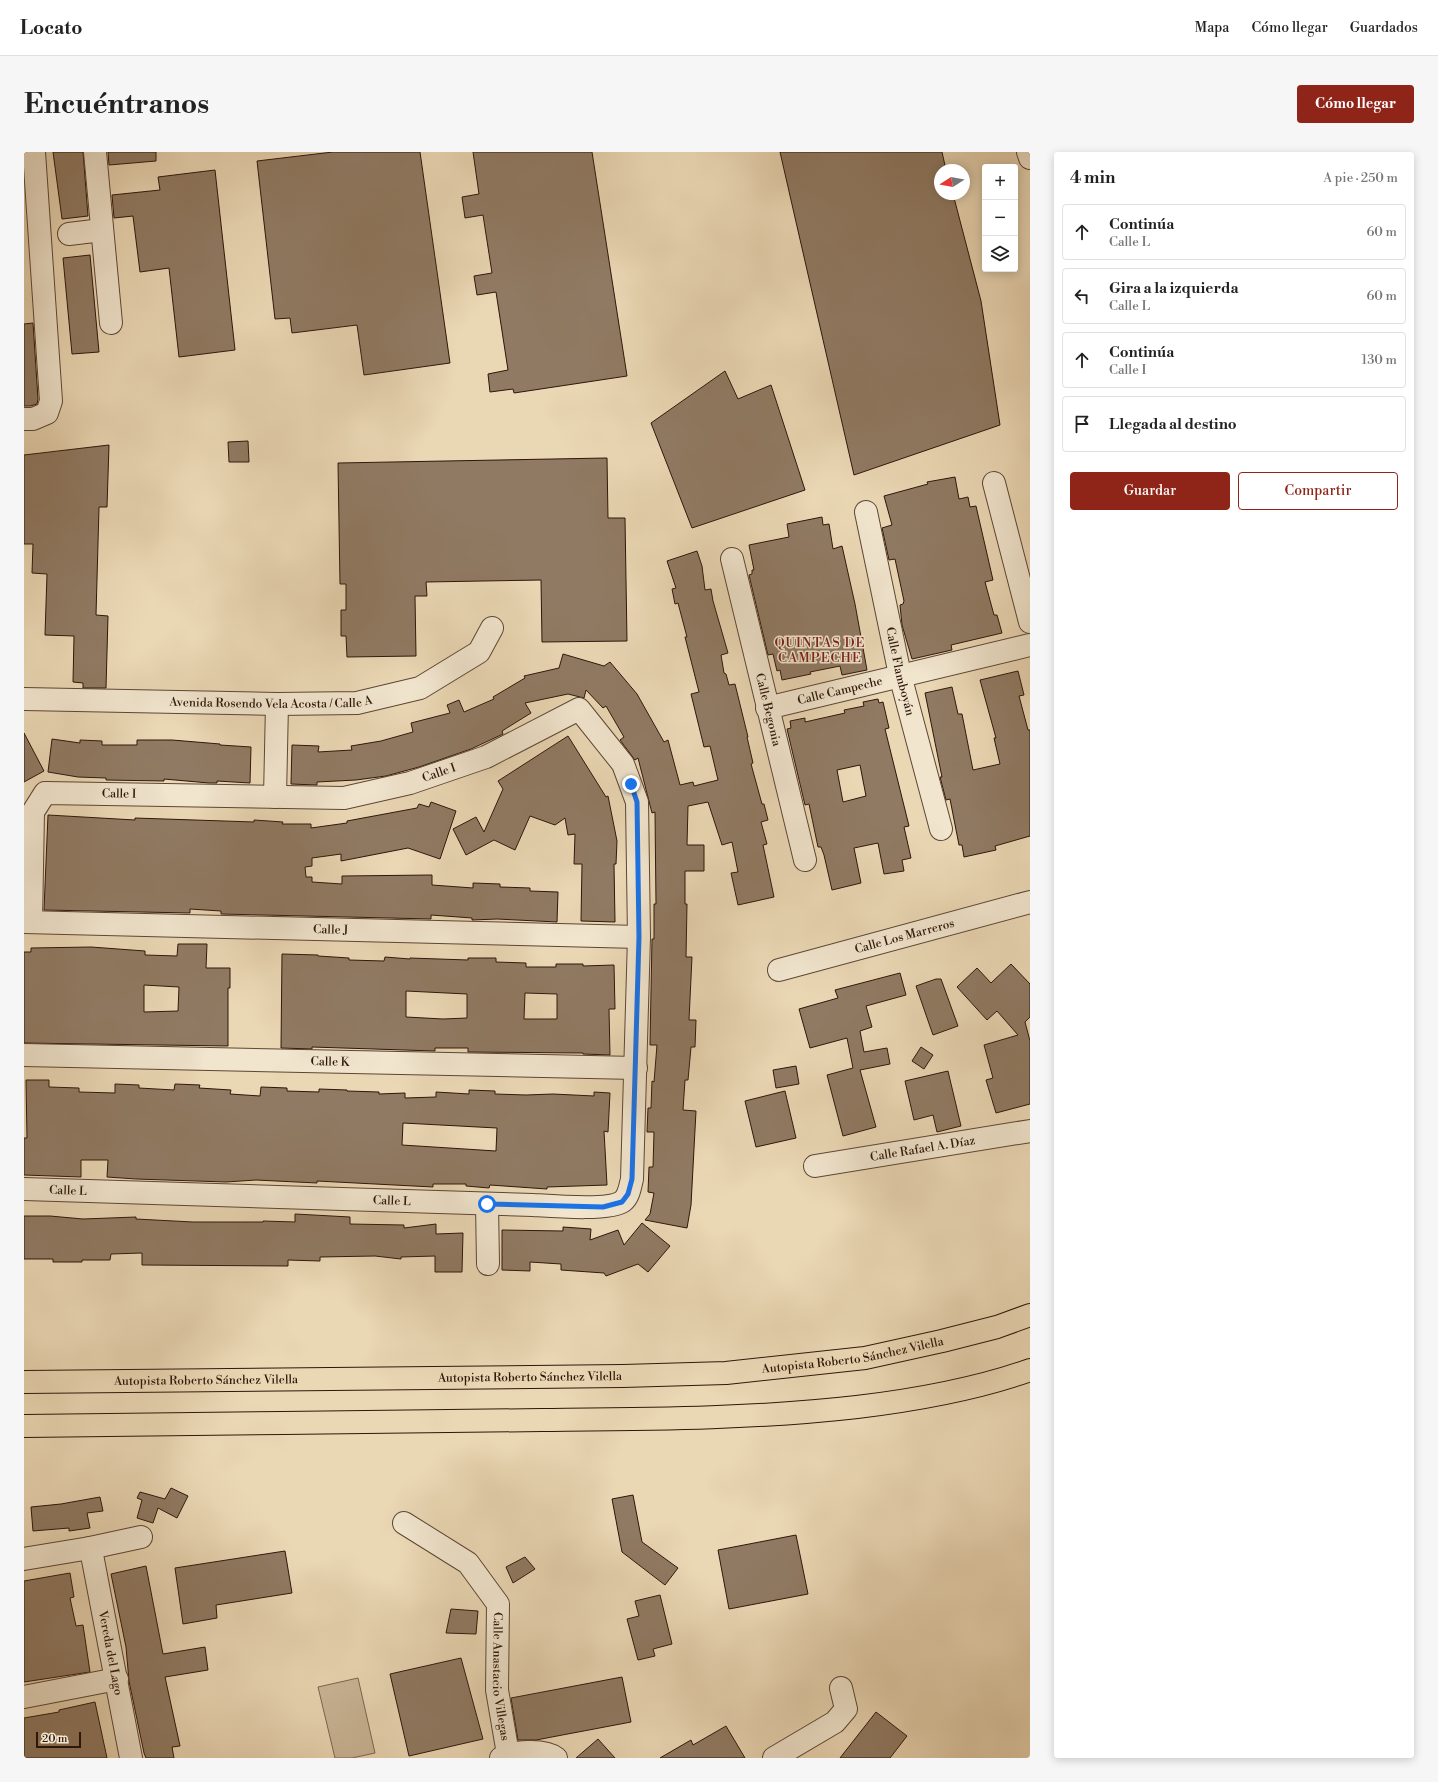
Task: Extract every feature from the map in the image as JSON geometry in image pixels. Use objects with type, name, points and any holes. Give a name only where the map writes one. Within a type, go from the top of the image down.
[{"type":"highway","name":"Autopista Roberto Sánchez Vilella","points":[[24,1382],[623,1376],[726,1373],[866,1358],[997,1327],[1030,1315]]},
{"type":"highway","points":[[24,1426],[628,1419],[770,1415],[903,1401],[958,1390],[1030,1370]]},
{"type":"street","points":[[24,419],[33,419],[47,413],[51,401],[34,152]]},
{"type":"street","points":[[94,152],[111,323]]},
{"type":"street","points":[[1028,152],[1030,158]]},
{"type":"street","points":[[70,234],[102,230]]},
{"type":"street","points":[[994,483],[1030,622]]},
{"type":"street","name":"Calle Flamboyán","points":[[866,512],[900,675],[941,828]]},
{"type":"street","name":"Calle Begonia","points":[[732,559],[805,860]]},
{"type":"street","name":"Avenida Rosendo Vela Acosta / Calle A","points":[[24,699],[277,704],[357,703],[420,688],[479,652],[492,628]]},
{"type":"street","name":"Calle Campeche","points":[[767,708],[1030,645]]},
{"type":"street","points":[[276,797],[277,704]]},
{"type":"street","name":"Calle I","points":[[28,922],[33,812],[46,792],[344,798],[410,783],[486,757],[579,709],[623,764],[637,802],[639,937],[636,1068]]},
{"type":"street","name":"Calle Los Marreros","points":[[779,970],[1030,902]]},
{"type":"street","name":"Calle J","points":[[28,922],[639,937]]},
{"type":"street","name":"Calle K","points":[[24,1055],[636,1068]]},
{"type":"street","name":"Calle L","points":[[24,1190],[603,1207],[622,1202],[628,1194],[632,1179],[636,1068]]},
{"type":"street","name":"Calle Rafael A. Díaz","points":[[815,1166],[1030,1131]]},
{"type":"street","points":[[487,1204],[488,1264]]},
{"type":"street","name":"Calle Anastacio Villegas","points":[[404,1524],[468,1563],[498,1604],[497,1690],[504,1756]]},
{"type":"street","points":[[24,1559],[90,1548],[141,1537]]},
{"type":"street","name":"Vereda del Lago","points":[[90,1548],[132,1758]]},
{"type":"street","points":[[24,1697],[116,1679]]},
{"type":"street","points":[[774,1758],[835,1722],[846,1709],[841,1688]]},
{"type":"street","points":[[504,1756],[539,1752],[556,1758]]},
{"type":"shaded area","points":[[358,1678],[375,1753],[352,1758],[335,1758],[318,1687]]},
{"type":"building","points":[[53,152],[83,152],[88,216],[62,219]]},
{"type":"building","points":[[108,152],[156,152],[156,161],[109,165]]},
{"type":"building","points":[[333,152],[420,152],[450,363],[364,375],[357,325],[292,333],[290,318],[275,319],[257,161]]},
{"type":"building","points":[[473,152],[592,152],[627,376],[514,393],[513,389],[490,392],[488,374],[508,370],[496,292],[477,295],[474,276],[492,273],[483,215],[465,218],[462,197],[479,194]]},
{"type":"building","points":[[780,152],[942,152],[945,164],[934,164],[934,200],[955,200],[981,301],[1000,425],[854,475]]},
{"type":"building","points":[[215,170],[235,350],[179,357],[169,268],[140,272],[133,216],[114,218],[112,195],[160,190],[158,177]]},
{"type":"building","points":[[90,255],[99,352],[72,354],[63,258]]},
{"type":"building","points":[[33,323],[38,399],[37,404],[24,406],[24,324]]},
{"type":"building","points":[[725,371],[738,399],[771,385],[805,490],[692,528],[651,423]]},
{"type":"building","points":[[248,441],[249,462],[229,462],[228,442]]},
{"type":"building","points":[[109,445],[107,507],[99,507],[96,615],[108,616],[106,688],[83,688],[83,683],[73,682],[74,636],[45,635],[47,574],[32,573],[33,544],[24,544],[24,455]]},
{"type":"building","points":[[607,458],[608,518],[625,518],[627,641],[542,642],[541,580],[426,582],[427,596],[415,596],[416,656],[347,657],[346,636],[341,636],[341,610],[346,610],[346,584],[340,584],[338,463]]},
{"type":"building","points":[[955,477],[959,499],[968,497],[970,507],[976,506],[993,580],[985,582],[994,615],[997,615],[1002,633],[951,645],[952,650],[912,659],[902,625],[900,605],[903,604],[904,601],[895,559],[889,560],[882,528],[892,525],[884,496],[928,484],[927,482]]},
{"type":"building","points":[[822,517],[823,525],[829,524],[833,549],[842,546],[855,604],[867,670],[842,675],[840,666],[810,672],[811,674],[782,680],[780,670],[777,671],[773,654],[768,655],[749,575],[752,574],[752,570],[754,570],[749,545],[789,537],[787,524]]},
{"type":"building","points":[[697,551],[702,566],[705,590],[711,589],[728,653],[721,655],[724,673],[726,674],[729,685],[735,684],[748,737],[753,763],[751,764],[768,820],[761,822],[767,844],[763,845],[774,897],[738,905],[731,873],[738,872],[732,842],[722,845],[708,802],[688,806],[687,845],[704,845],[704,871],[685,871],[685,904],[687,904],[686,957],[692,957],[689,1020],[696,1020],[695,1047],[691,1047],[688,1080],[685,1080],[683,1110],[696,1111],[691,1205],[687,1228],[645,1220],[650,1214],[654,1193],[648,1192],[649,1167],[653,1167],[654,1132],[647,1132],[648,1108],[651,1108],[652,1081],[654,1082],[657,1045],[650,1045],[652,939],[654,939],[654,904],[656,904],[655,812],[652,813],[638,758],[635,760],[620,740],[624,737],[606,706],[603,708],[586,690],[584,698],[568,694],[525,703],[531,713],[502,731],[503,734],[471,749],[419,767],[386,776],[356,780],[317,782],[317,785],[291,784],[292,745],[319,746],[318,752],[352,750],[351,746],[381,741],[413,732],[411,723],[450,713],[447,705],[459,700],[464,712],[494,699],[493,697],[525,678],[524,676],[559,668],[563,654],[604,666],[610,662],[637,694],[664,742],[668,740],[680,785],[693,782],[694,786],[718,780],[710,746],[704,747],[691,694],[699,692],[678,603],[675,604],[672,589],[676,588],[667,561]]},
{"type":"building","points":[[1018,671],[1024,695],[1019,696],[1028,730],[1030,730],[1030,836],[995,846],[996,850],[964,857],[962,845],[959,845],[950,799],[946,800],[940,777],[942,777],[925,693],[952,687],[958,714],[962,714],[973,770],[1000,764],[994,738],[996,738],[980,680]]},
{"type":"building","points":[[878,699],[879,703],[883,702],[889,728],[885,729],[909,826],[904,827],[911,858],[902,860],[904,871],[884,874],[878,843],[854,848],[861,883],[832,890],[824,855],[821,847],[818,847],[809,804],[805,805],[787,729],[791,728],[790,721],[805,718],[805,722],[845,713],[844,710],[864,706],[863,702]],"holes":[[[860,765],[866,796],[843,802],[837,770]]]},
{"type":"building","points":[[24,733],[44,771],[24,782]]},
{"type":"building","points":[[568,736],[606,797],[608,796],[617,841],[616,864],[614,864],[615,922],[581,921],[582,864],[574,864],[575,834],[568,835],[565,818],[555,825],[530,816],[515,850],[494,840],[466,855],[453,829],[476,817],[484,832],[503,789],[498,781]]},
{"type":"building","points":[[52,739],[80,743],[80,740],[102,741],[102,745],[137,745],[137,740],[172,740],[251,747],[250,783],[217,781],[217,783],[209,783],[164,779],[164,781],[106,780],[106,778],[78,777],[48,772]]},
{"type":"building","points":[[431,802],[456,811],[440,859],[408,848],[341,861],[341,854],[312,858],[312,866],[305,867],[306,877],[312,877],[312,882],[342,884],[342,876],[432,875],[432,885],[473,888],[473,883],[500,884],[500,887],[530,888],[530,891],[558,892],[557,922],[497,919],[472,920],[472,918],[431,915],[431,919],[221,914],[221,911],[190,909],[190,913],[44,910],[48,815],[135,820],[135,818],[254,822],[254,820],[283,822],[282,824],[311,824],[311,828],[347,823],[347,821],[417,808],[419,804],[429,807]]},
{"type":"building","points":[[178,944],[207,944],[206,968],[230,968],[230,988],[228,988],[228,1046],[24,1043],[24,952],[31,952],[31,948],[91,947],[145,951],[145,955],[177,956]],"holes":[[[144,985],[179,987],[178,1011],[144,1012]]]},
{"type":"building","points":[[282,954],[318,955],[349,958],[349,960],[384,961],[385,957],[468,960],[468,958],[496,958],[496,962],[526,963],[526,967],[556,967],[556,964],[583,964],[583,966],[614,965],[615,1009],[609,1009],[610,1055],[583,1053],[468,1052],[468,1048],[435,1048],[435,1051],[312,1047],[312,1049],[281,1048]],"holes":[[[406,991],[467,994],[467,1018],[443,1019],[406,1017]],[[525,993],[557,994],[557,1019],[524,1019]]]},
{"type":"building","points":[[1011,964],[1030,984],[1030,1017],[1025,1022],[1030,1041],[1030,1104],[996,1113],[986,1080],[993,1078],[984,1045],[1018,1035],[997,1011],[987,1020],[957,987],[977,968],[991,983]]},
{"type":"building","points":[[900,973],[906,995],[866,1006],[872,1027],[860,1031],[864,1052],[887,1048],[890,1064],[860,1070],[876,1127],[843,1136],[827,1075],[853,1068],[847,1038],[810,1048],[799,1009],[838,998],[835,990]]},
{"type":"building","points":[[936,979],[941,979],[958,1026],[933,1035],[916,986]]},
{"type":"building","points":[[921,1047],[933,1055],[924,1069],[912,1061]]},
{"type":"building","points":[[796,1066],[799,1084],[776,1088],[773,1070]]},
{"type":"building","points":[[948,1071],[961,1126],[937,1132],[933,1115],[914,1120],[905,1081]]},
{"type":"building","points":[[26,1080],[49,1080],[49,1087],[79,1088],[79,1092],[115,1093],[115,1084],[139,1085],[139,1088],[174,1090],[175,1084],[200,1085],[199,1088],[231,1090],[230,1094],[260,1096],[261,1087],[287,1088],[287,1091],[319,1092],[319,1089],[379,1092],[379,1094],[405,1093],[405,1098],[436,1097],[436,1092],[469,1094],[469,1090],[495,1091],[495,1094],[526,1095],[553,1094],[594,1096],[594,1092],[610,1093],[608,1132],[604,1131],[607,1185],[547,1187],[547,1189],[490,1185],[489,1188],[466,1186],[466,1184],[433,1184],[433,1187],[317,1181],[317,1183],[256,1180],[226,1182],[136,1179],[107,1177],[108,1160],[81,1160],[81,1177],[24,1175],[24,1138],[27,1138]],"holes":[[[403,1123],[497,1128],[496,1151],[402,1145]]]},
{"type":"building","points":[[785,1091],[796,1138],[756,1147],[745,1101]]},
{"type":"building","points":[[295,1214],[350,1217],[350,1224],[404,1225],[404,1228],[436,1224],[436,1234],[463,1233],[462,1272],[435,1272],[435,1256],[401,1257],[401,1259],[375,1256],[320,1257],[320,1261],[288,1260],[288,1266],[142,1265],[142,1253],[111,1254],[110,1260],[82,1260],[82,1262],[53,1262],[53,1259],[24,1259],[24,1216],[50,1216],[83,1219],[136,1217],[136,1219],[193,1222],[295,1222]]},
{"type":"building","points":[[642,1223],[670,1246],[648,1272],[638,1264],[606,1276],[604,1273],[561,1270],[561,1264],[530,1262],[530,1271],[502,1270],[502,1230],[563,1231],[563,1227],[591,1229],[590,1240],[618,1230],[624,1245]]},
{"type":"building","points":[[171,1488],[188,1496],[177,1518],[158,1508],[153,1523],[137,1518],[142,1500],[137,1498],[140,1492],[165,1499]]},
{"type":"building","points":[[633,1495],[642,1542],[678,1568],[665,1585],[622,1552],[612,1499]]},
{"type":"building","points":[[100,1497],[103,1511],[87,1513],[90,1528],[69,1531],[69,1528],[33,1531],[31,1507],[61,1504]]},
{"type":"building","points":[[796,1535],[808,1594],[729,1609],[718,1550]]},
{"type":"building","points":[[285,1551],[292,1593],[216,1605],[217,1618],[183,1624],[175,1568]]},
{"type":"building","points":[[525,1557],[535,1569],[513,1583],[506,1567]]},
{"type":"building","points":[[146,1566],[163,1654],[205,1647],[208,1670],[165,1677],[180,1746],[172,1747],[174,1758],[146,1758],[144,1753],[129,1681],[126,1647],[111,1574]]},
{"type":"building","points":[[70,1573],[74,1597],[70,1598],[76,1626],[83,1625],[90,1672],[24,1682],[24,1581]]},
{"type":"building","points":[[660,1595],[672,1644],[653,1649],[655,1656],[638,1660],[627,1619],[639,1616],[635,1601]]},
{"type":"building","points":[[451,1609],[478,1611],[476,1634],[446,1633]]},
{"type":"building","points":[[461,1658],[483,1739],[409,1756],[390,1674]]},
{"type":"building","points":[[622,1677],[631,1722],[536,1740],[518,1740],[511,1698]]},
{"type":"building","points":[[95,1702],[107,1758],[24,1758],[24,1718],[59,1712],[59,1710]]},
{"type":"building","points":[[876,1712],[907,1736],[890,1758],[840,1758]]},
{"type":"building","points":[[726,1726],[745,1758],[660,1758],[691,1740],[693,1745]]},
{"type":"building","points":[[598,1739],[615,1758],[576,1758]]},
{"type":"district","name":"QUINTAS DE CAMPECHE","points":[[820,650]]},
{"type":"route","points":[[487,1204],[603,1207],[622,1202],[628,1194],[632,1179],[639,937],[637,802],[631,784]]}]
